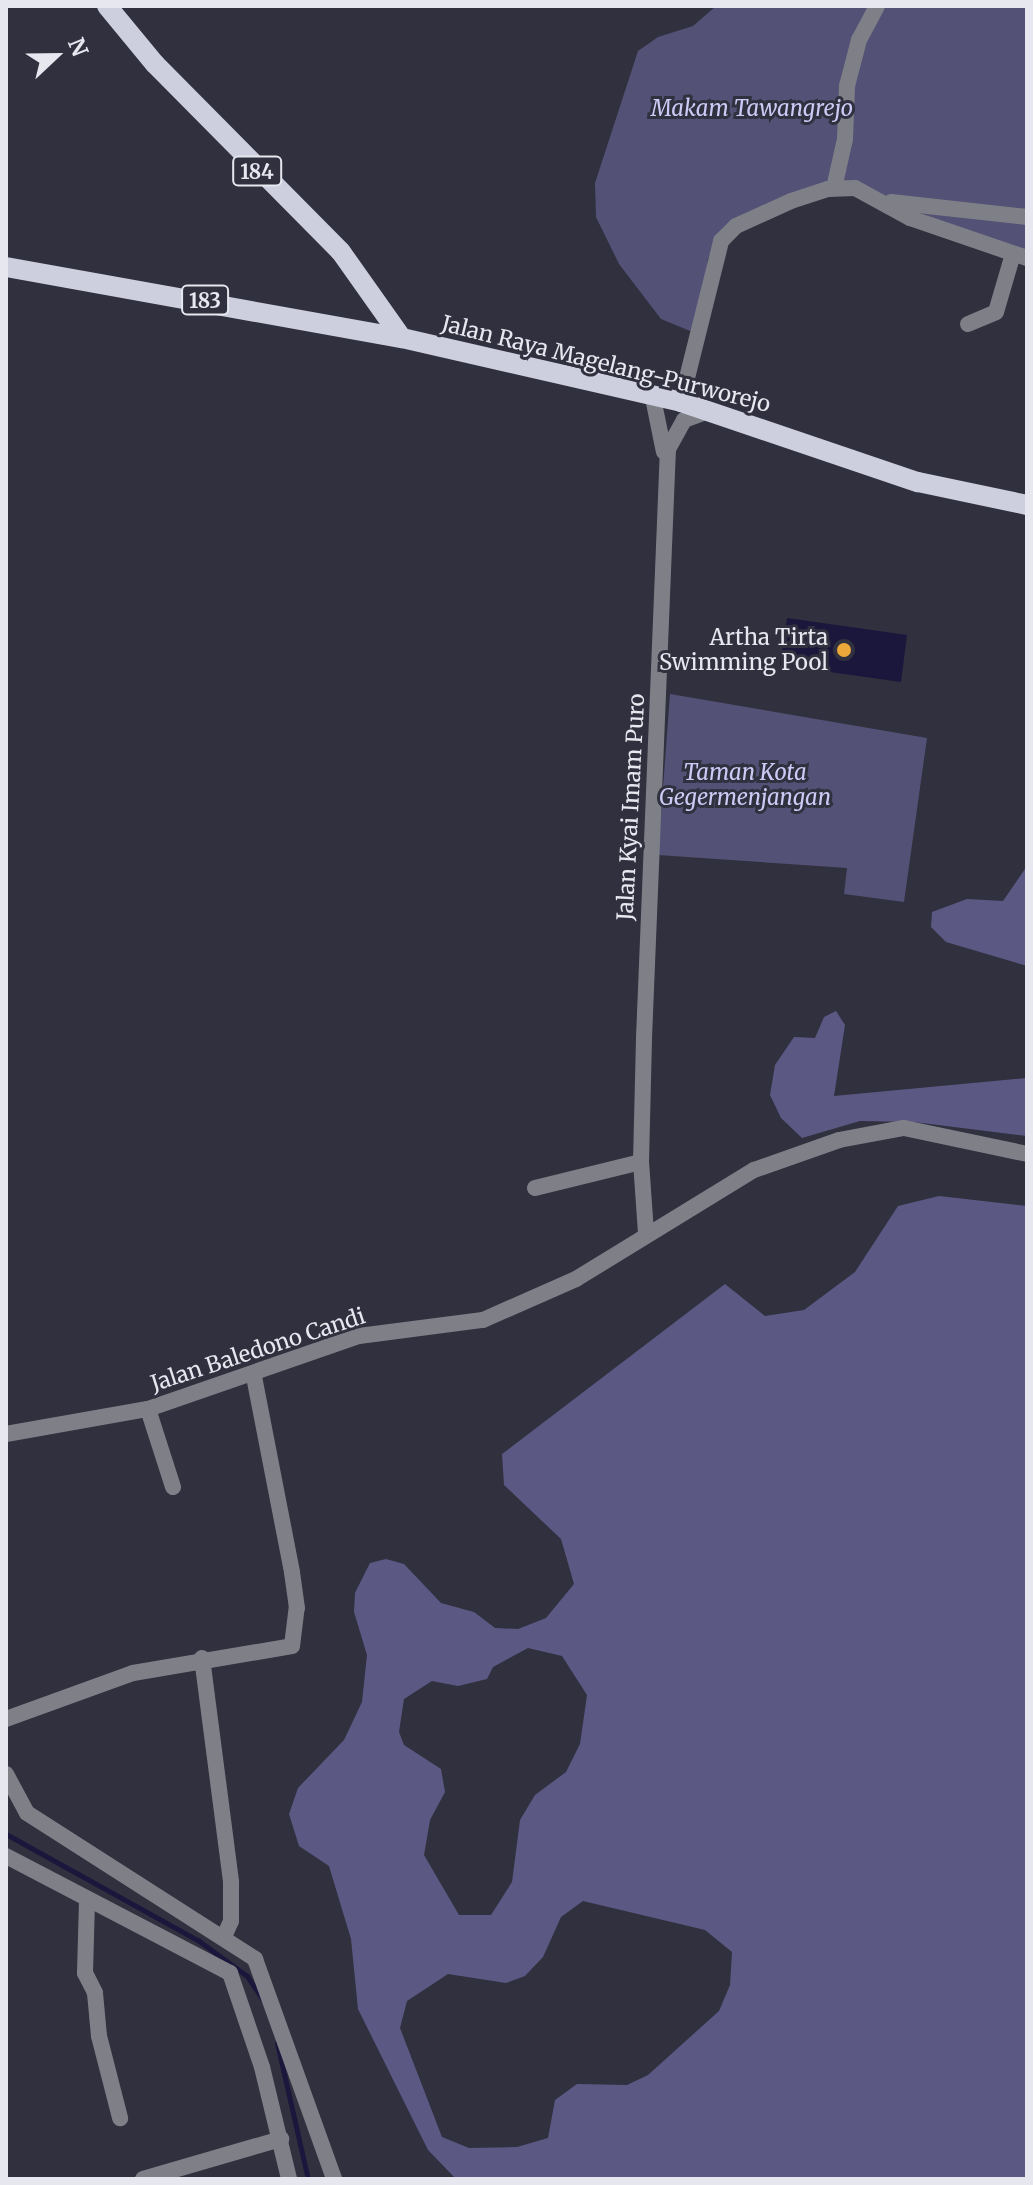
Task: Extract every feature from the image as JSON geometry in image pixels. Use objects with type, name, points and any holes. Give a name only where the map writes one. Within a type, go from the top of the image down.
[{"type":"main road","name":"184","points":[[107,6],[166,76],[348,260],[402,338]]},
{"type":"main road","name":"183","points":[[6,267],[402,338]]},
{"type":"main road","name":"Jalan Raya Magelang-Purworejo","points":[[402,338],[713,410],[918,482],[1027,505]]},
{"type":"street","points":[[834,188],[845,139],[847,86],[859,40],[877,6]]},
{"type":"street","points":[[681,402],[711,272],[726,234],[791,201],[834,188],[855,188],[910,218],[1020,256],[996,312],[968,324]]},
{"type":"street","points":[[882,201],[1027,217]]},
{"type":"street","points":[[653,398],[667,464]]},
{"type":"street","name":"Jalan Kyai Imam Puro","points":[[646,1233],[641,1162],[667,464],[670,440],[679,424],[693,413],[713,410]]},
{"type":"street","name":"Jalan Baledono Candi","points":[[6,1434],[148,1409],[254,1376],[359,1336],[483,1320],[576,1279],[646,1233],[754,1170],[795,1152],[874,1131],[929,1131],[1027,1154]]},
{"type":"street","points":[[535,1188],[641,1162]]},
{"type":"street","points":[[6,1719],[133,1673],[202,1658],[287,1650],[297,1632],[290,1557],[254,1376]]},
{"type":"street","points":[[148,1409],[173,1487]]},
{"type":"street","points":[[202,1658],[231,1882],[231,1921],[224,1937]]},
{"type":"street","points":[[6,1774],[27,1813],[246,1949],[262,1973],[334,2179]]},
{"type":"street","points":[[6,1856],[230,1973],[281,2139],[289,2179]]},
{"type":"street","points":[[87,1901],[85,1973],[95,1993],[99,2036],[120,2118]]},
{"type":"street","points":[[143,2179],[281,2139]]},
{"type":"green space","name":"Makam Tawangrejo","points":[[716,6],[1027,6],[1027,251],[984,240],[884,197],[829,190],[718,236],[708,259],[699,320],[690,331],[661,319],[619,264],[596,217],[595,183],[638,51],[658,37],[693,26]]},
{"type":"green space","name":"Taman Kota Gegermenjangan","points":[[670,694],[927,738],[904,902],[844,894],[847,868],[658,855]]},
{"type":"shaded area","name":"Artha Tirta Swimming Pool","points":[[787,618],[907,635],[901,682],[780,665]]},
{"type":"shaded area","points":[[1027,866],[1027,966],[946,942],[931,927],[932,912],[967,899],[1003,901]]},
{"type":"shaded area","points":[[836,1011],[845,1025],[834,1096],[1027,1078],[1027,1136],[914,1122],[860,1121],[802,1138],[781,1118],[770,1095],[775,1065],[794,1037],[815,1038],[824,1017]]},
{"type":"shaded area","points":[[939,1196],[1027,1206],[1027,2179],[456,2179],[428,2150],[358,2009],[351,1939],[329,1866],[299,1846],[289,1814],[298,1788],[344,1740],[362,1702],[367,1655],[354,1612],[355,1593],[370,1563],[386,1559],[404,1564],[441,1603],[474,1612],[495,1628],[518,1629],[546,1618],[574,1584],[561,1539],[504,1485],[502,1454],[725,1284],[765,1316],[804,1310],[855,1272],[898,1206]],"holes":[[[528,1648],[562,1656],[587,1695],[580,1744],[566,1772],[535,1795],[520,1820],[512,1882],[491,1915],[459,1915],[424,1855],[430,1820],[445,1792],[441,1769],[404,1745],[399,1732],[404,1699],[432,1681],[458,1686],[487,1679],[493,1667]],[[583,1901],[705,1930],[732,1952],[730,1985],[719,2011],[648,2075],[627,2085],[577,2084],[555,2100],[548,2138],[517,2147],[469,2148],[442,2137],[400,2028],[407,2001],[448,1974],[506,1983],[525,1976],[543,1957],[561,1917]]]},
{"type":"waterway","points":[[6,1834],[199,1941],[247,1976],[263,2000]]},
{"type":"waterway","points":[[277,2043],[308,2179]]},
{"type":"place","name":"Artha Tirta Swimming Pool","points":[[844,650]]}]
